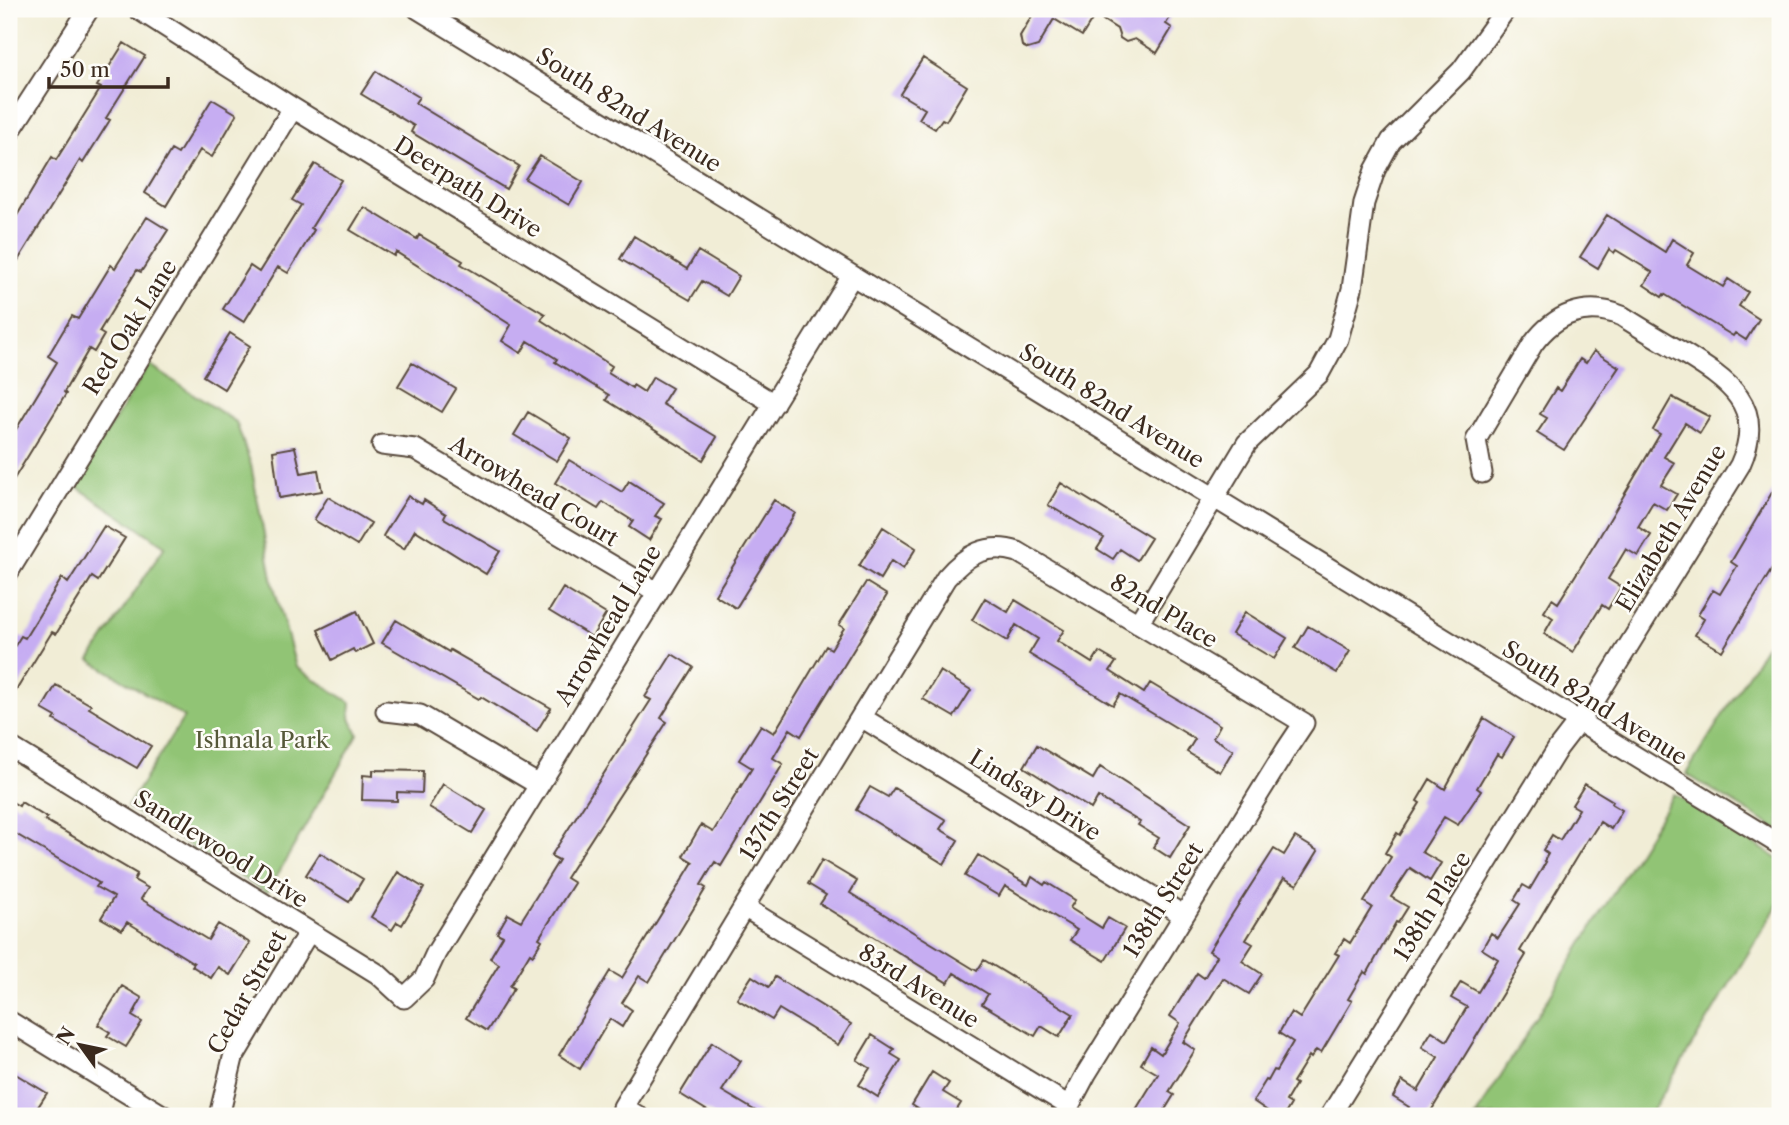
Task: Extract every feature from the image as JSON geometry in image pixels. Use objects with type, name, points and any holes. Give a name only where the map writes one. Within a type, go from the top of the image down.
[{"type":"street","points":[[9,133],[89,9]]},
{"type":"street","name":"Deerpath Drive","points":[[138,9],[293,108],[774,404]]},
{"type":"street","name":"South 82nd Avenue","points":[[418,9],[1780,845]]},
{"type":"street","points":[[1138,624],[1247,443],[1319,374],[1338,339],[1352,289],[1364,203],[1375,170],[1391,141],[1461,71],[1506,9]]},
{"type":"street","name":"Red Oak Lane","points":[[9,571],[293,108]]},
{"type":"street","name":"Arrowhead Lane","points":[[404,998],[424,979],[436,953],[852,276]]},
{"type":"street","name":"Elizabeth Avenue","points":[[1482,473],[1476,440],[1533,344],[1543,330],[1558,319],[1584,310],[1599,310],[1622,316],[1717,374],[1729,384],[1743,404],[1749,426],[1748,440],[1740,465],[1595,701],[1577,722]]},
{"type":"street","name":"Arrowhead Court","points":[[382,445],[415,449],[657,592]]},
{"type":"street","name":"82nd Place","points":[[996,548],[1008,549],[1031,559],[1304,723]]},
{"type":"street","name":"137th Street","points":[[631,1112],[744,907],[946,578],[970,555],[996,548]]},
{"type":"street","points":[[386,711],[420,715],[539,785]]},
{"type":"street","name":"Lindsay Drive","points":[[862,717],[1183,915]]},
{"type":"street","name":"138th Place","points":[[1330,1116],[1577,722]]},
{"type":"street","name":"138th Street","points":[[1069,1106],[1183,915],[1304,723]]},
{"type":"street","name":"Sandlewood Drive","points":[[9,746],[377,974],[404,998]]},
{"type":"street","name":"83rd Avenue","points":[[744,907],[1069,1106]]},
{"type":"street","name":"Cedar Street","points":[[219,1116],[233,1058],[308,933]]},
{"type":"street","points":[[9,1021],[164,1116]]},
{"type":"green space","name":"Ishnala Park","points":[[149,365],[236,422],[251,465],[273,583],[296,667],[351,703],[350,718],[358,734],[267,893],[127,807],[184,717],[90,660],[165,546],[74,485]]},
{"type":"green space","points":[[1780,623],[1780,831],[1686,774]]},
{"type":"green space","points":[[1674,794],[1780,860],[1780,901],[1649,1116],[1476,1116]]},
{"type":"building","points":[[1036,9],[1175,9],[1166,24],[1172,28],[1157,53],[1135,39],[1126,42],[1120,38],[1117,29],[1095,15],[1082,36],[1054,19],[1038,46],[1028,49],[1022,46],[1020,36]]},
{"type":"building","points":[[124,43],[145,56],[106,118],[110,120],[83,163],[80,160],[9,275],[9,229],[52,157],[56,160],[101,88],[97,86]]},
{"type":"building","points":[[923,58],[967,86],[946,121],[942,119],[935,129],[919,119],[925,109],[900,94]]},
{"type":"building","points":[[376,71],[419,97],[415,103],[519,166],[506,189],[411,132],[414,126],[361,94]]},
{"type":"building","points":[[212,99],[237,114],[212,157],[200,150],[166,206],[145,193],[171,150],[178,154]]},
{"type":"building","points":[[540,156],[583,182],[569,205],[525,179]]},
{"type":"building","points":[[315,164],[341,180],[311,228],[314,230],[288,273],[278,267],[244,322],[223,309],[250,266],[259,272],[301,205],[292,200]]},
{"type":"building","points":[[364,207],[417,239],[419,235],[463,261],[461,264],[545,314],[541,320],[612,366],[608,373],[632,388],[633,385],[644,392],[653,377],[672,388],[662,404],[717,437],[703,460],[606,400],[609,395],[555,362],[557,359],[528,341],[521,353],[502,341],[511,325],[396,252],[394,256],[350,230]]},
{"type":"building","points":[[1607,215],[1665,252],[1672,239],[1694,253],[1687,265],[1723,287],[1728,279],[1748,292],[1739,306],[1759,319],[1746,340],[1735,333],[1733,336],[1664,294],[1662,297],[1644,285],[1652,272],[1616,250],[1614,253],[1609,249],[1598,268],[1580,257]]},
{"type":"building","points":[[147,217],[168,230],[141,272],[137,270],[99,332],[104,335],[94,352],[89,349],[64,392],[66,394],[9,487],[9,441],[57,362],[48,356],[72,316],[78,319],[111,265],[115,268]]},
{"type":"building","points":[[634,236],[687,269],[698,251],[739,276],[727,296],[702,281],[690,300],[620,259]]},
{"type":"building","points":[[230,333],[250,346],[224,389],[203,376]]},
{"type":"building","points":[[1594,351],[1619,367],[1564,450],[1537,433],[1547,418],[1540,414],[1556,388],[1560,391],[1580,359],[1586,363]]},
{"type":"building","points":[[412,363],[456,389],[442,412],[398,386]]},
{"type":"building","points":[[1672,397],[1710,417],[1700,433],[1685,423],[1664,457],[1675,463],[1661,485],[1677,494],[1667,510],[1653,502],[1638,527],[1651,535],[1638,556],[1626,549],[1608,579],[1621,587],[1608,609],[1602,605],[1573,652],[1544,634],[1553,618],[1544,612],[1552,599],[1558,603],[1598,539],[1660,434],[1653,430]]},
{"type":"building","points":[[528,412],[571,438],[557,461],[514,435]]},
{"type":"building","points":[[295,447],[301,473],[318,470],[322,491],[279,498],[273,451]]},
{"type":"building","points":[[569,460],[622,492],[629,481],[664,503],[655,516],[662,519],[649,540],[629,527],[633,521],[603,502],[598,509],[555,483]]},
{"type":"building","points":[[1780,479],[1780,556],[1722,651],[1695,635],[1704,619],[1698,615],[1713,590],[1720,594],[1737,566],[1731,562]]},
{"type":"building","points":[[1061,483],[1151,538],[1137,560],[1120,549],[1113,559],[1097,549],[1104,538],[1048,505]]},
{"type":"building","points":[[408,496],[422,504],[424,500],[446,514],[444,518],[500,551],[486,574],[415,530],[404,549],[383,536]]},
{"type":"building","points":[[328,497],[371,523],[357,546],[314,520]]},
{"type":"building","points":[[774,500],[795,513],[736,608],[715,595]]},
{"type":"building","points":[[104,526],[125,538],[98,581],[92,577],[56,634],[52,632],[9,702],[9,655],[21,636],[25,638],[62,578],[68,583]]},
{"type":"building","points":[[883,527],[916,548],[903,569],[891,561],[880,579],[859,566]]},
{"type":"building","points":[[866,582],[887,595],[801,736],[790,729],[773,758],[783,764],[721,866],[715,862],[701,885],[706,888],[649,982],[639,976],[622,1003],[632,1010],[622,1027],[610,1019],[580,1069],[559,1055],[610,971],[622,978],[693,862],[683,856],[701,825],[713,832],[752,768],[739,760],[761,725],[774,733],[826,646],[831,649],[844,628],[839,625]]},
{"type":"building","points":[[563,588],[606,614],[592,637],[549,611]]},
{"type":"building","points":[[985,598],[1008,612],[1015,600],[1064,630],[1057,641],[1092,663],[1099,652],[1116,662],[1110,671],[1144,693],[1150,683],[1220,725],[1213,738],[1233,750],[1220,772],[1187,752],[1195,739],[1120,694],[1113,705],[1029,654],[1038,639],[1016,625],[1007,641],[972,620]]},
{"type":"building","points":[[357,611],[373,644],[355,653],[353,649],[332,660],[318,630]]},
{"type":"building","points":[[1245,612],[1287,638],[1274,659],[1232,634]]},
{"type":"building","points":[[396,620],[551,708],[537,731],[382,643]]},
{"type":"building","points":[[1308,626],[1350,651],[1337,673],[1295,648]]},
{"type":"building","points":[[672,654],[693,667],[661,718],[667,722],[566,878],[574,883],[539,938],[542,940],[533,955],[530,953],[510,986],[514,988],[487,1031],[466,1018],[499,964],[490,958],[503,936],[497,933],[508,914],[521,921],[559,860],[551,856],[651,700],[645,697]]},
{"type":"building","points":[[940,671],[971,690],[954,717],[923,699]]},
{"type":"building","points":[[56,685],[151,746],[137,768],[54,720],[56,717],[42,709]]},
{"type":"building","points":[[1484,718],[1514,737],[1502,757],[1497,754],[1477,788],[1481,791],[1458,825],[1444,817],[1422,852],[1441,863],[1430,881],[1410,868],[1391,897],[1408,907],[1398,923],[1396,922],[1367,974],[1364,972],[1348,999],[1352,1001],[1321,1053],[1316,1050],[1311,1058],[1309,1056],[1293,1082],[1296,1084],[1286,1101],[1291,1104],[1284,1116],[1275,1116],[1253,1101],[1266,1080],[1276,1071],[1293,1042],[1279,1033],[1291,1012],[1300,1018],[1339,955],[1335,953],[1344,939],[1350,943],[1372,907],[1364,902],[1391,857],[1385,853],[1420,803],[1417,801],[1430,779],[1445,789]]},
{"type":"building","points":[[1037,745],[1093,779],[1100,767],[1190,825],[1170,858],[1153,847],[1159,838],[1138,825],[1140,822],[1098,797],[1091,809],[1024,767]]},
{"type":"building","points":[[373,770],[423,771],[422,793],[397,792],[397,801],[362,800],[363,775],[373,776]]},
{"type":"building","points":[[443,784],[486,810],[472,833],[429,807]]},
{"type":"building","points":[[1585,784],[1613,801],[1612,804],[1622,810],[1611,829],[1600,822],[1588,838],[1520,951],[1526,955],[1428,1116],[1403,1116],[1409,1107],[1393,1097],[1402,1081],[1418,1091],[1438,1057],[1422,1047],[1432,1031],[1447,1041],[1467,1007],[1451,998],[1461,982],[1478,992],[1498,959],[1482,949],[1491,933],[1498,938],[1520,904],[1514,900],[1523,885],[1530,889],[1546,862],[1544,861],[1548,854],[1543,850],[1552,835],[1560,840],[1579,809],[1572,805]]},
{"type":"building","points":[[870,787],[888,797],[894,788],[946,820],[940,829],[958,840],[944,864],[856,810]]},
{"type":"building","points":[[9,800],[19,806],[21,802],[47,818],[45,820],[137,874],[134,880],[148,888],[141,899],[208,940],[218,924],[250,943],[230,975],[218,967],[211,978],[192,966],[194,963],[127,922],[122,930],[101,918],[114,897],[96,887],[99,883],[9,830]]},
{"type":"building","points":[[1295,837],[1318,851],[1297,885],[1284,878],[1246,940],[1253,944],[1242,961],[1262,974],[1249,994],[1223,978],[1183,1042],[1195,1050],[1169,1092],[1174,1095],[1161,1116],[1132,1116],[1158,1074],[1141,1064],[1151,1047],[1161,1054],[1180,1023],[1170,1016],[1197,973],[1204,978],[1217,956],[1209,951],[1274,849],[1284,855]]},
{"type":"building","points":[[320,853],[363,879],[349,902],[306,875]]},
{"type":"building","points":[[978,855],[1028,885],[1032,877],[1044,885],[1046,882],[1075,900],[1070,908],[1102,928],[1108,918],[1125,928],[1105,961],[1070,940],[1077,930],[1005,886],[999,896],[965,876]]},
{"type":"building","points":[[822,860],[857,881],[850,893],[908,929],[977,971],[984,960],[1073,1014],[1059,1037],[1041,1026],[1035,1036],[982,1004],[988,994],[954,973],[948,983],[820,904],[826,895],[808,884]]},
{"type":"building","points":[[398,872],[424,888],[402,925],[397,922],[392,930],[371,917]]},
{"type":"building","points":[[752,976],[769,987],[775,977],[851,1024],[838,1045],[779,1009],[772,1020],[737,999]]},
{"type":"building","points":[[122,986],[142,998],[132,1016],[142,1022],[126,1047],[107,1036],[110,1032],[98,1025]]},
{"type":"building","points":[[872,1035],[894,1049],[891,1054],[901,1060],[878,1097],[859,1085],[870,1068],[857,1060]]},
{"type":"building","points":[[712,1042],[741,1061],[722,1091],[764,1116],[716,1116],[680,1094]]},
{"type":"building","points":[[9,1070],[47,1093],[38,1107],[53,1116],[9,1116]]},
{"type":"building","points":[[932,1072],[949,1083],[943,1092],[961,1103],[953,1116],[929,1116],[912,1105]]}]
